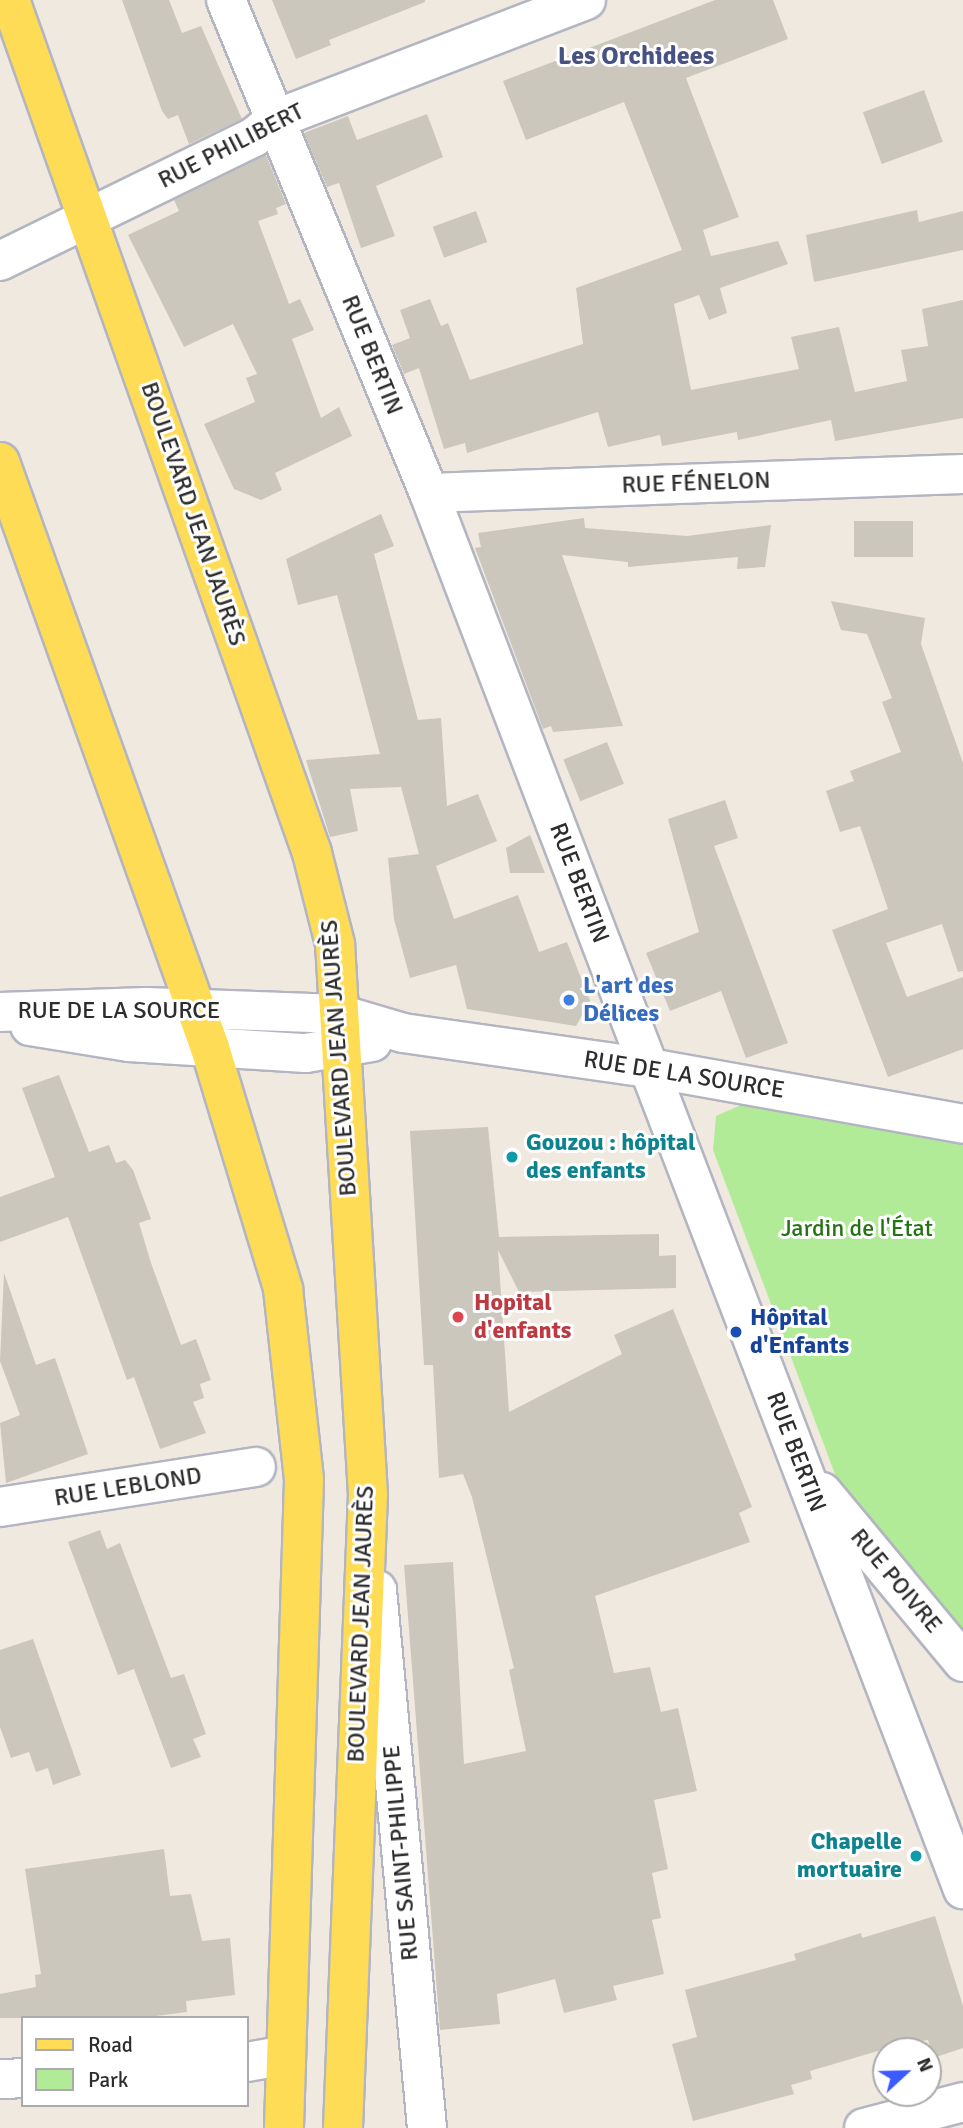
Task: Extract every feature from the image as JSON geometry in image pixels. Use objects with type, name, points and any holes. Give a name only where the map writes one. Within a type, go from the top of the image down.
[{"type":"main road","name":"BOULEVARD JEAN JAURÈS","points":[[9,0],[90,217],[312,853],[335,944],[368,1494],[343,2128]]},
{"type":"main road","points":[[0,461],[210,1048],[284,1289],[303,1468],[265,2059],[284,2128]]},
{"type":"street","name":"RUE BERTIN","points":[[226,0],[429,493],[963,1889]]},
{"type":"street","name":"RUE PHILIBERT","points":[[0,261],[254,136],[276,119],[586,0]]},
{"type":"street","name":"RUE FÉNELON","points":[[429,493],[963,474]]},
{"type":"street","name":"RUE DE LA SOURCE","points":[[0,1012],[196,1008],[340,1033]]},
{"type":"street","name":"RUE DE LA SOURCE","points":[[0,1021],[210,1048],[340,1033],[403,1033],[650,1068],[963,1124]]},
{"type":"street","name":"RUE LEBLOND","points":[[0,1507],[256,1467]]},
{"type":"street","name":"RUE POIVRE","points":[[803,1468],[963,1662]]},
{"type":"street","name":"RUE SAINT-PHILIPPE","points":[[368,1494],[426,2128]]},
{"type":"street","points":[[0,2079],[21,2078]]},
{"type":"street","points":[[864,2128],[963,2102]]},
{"type":"green space","name":"Jardin de l'État","points":[[748,1102],[963,1141],[963,1636],[841,1490],[713,1150],[716,1116]]},
{"type":"building","points":[[122,0],[169,0],[182,33],[201,26],[242,119],[189,144],[178,115],[168,119],[162,111]]},
{"type":"building","points":[[272,0],[425,2],[329,40],[331,45],[296,59]]},
{"type":"building","points":[[715,0],[773,0],[788,39],[686,78],[739,217],[703,230],[711,256],[778,241],[788,264],[720,288],[727,313],[709,320],[699,295],[674,304],[691,390],[799,369],[791,337],[839,327],[855,392],[907,381],[901,350],[928,346],[922,309],[963,300],[963,418],[835,441],[831,420],[738,440],[737,432],[662,446],[660,435],[608,447],[598,412],[467,453],[465,443],[444,449],[419,368],[404,374],[392,345],[410,338],[400,310],[430,299],[441,326],[448,323],[470,380],[583,344],[576,288],[682,250],[624,102],[526,140],[503,81]]},
{"type":"building","points":[[924,90],[943,142],[882,164],[863,112]]},
{"type":"building","points":[[427,114],[443,157],[376,186],[395,236],[361,248],[339,183],[327,187],[304,133],[348,116],[357,140]]},
{"type":"building","points":[[266,155],[286,204],[276,208],[278,214],[258,221],[289,304],[300,299],[314,330],[292,339],[321,418],[339,407],[352,436],[275,473],[282,490],[261,500],[234,489],[204,424],[255,402],[246,378],[257,374],[233,324],[184,347],[128,235],[179,211],[174,200]]},
{"type":"building","points":[[917,210],[919,222],[963,211],[963,250],[814,282],[806,235]]},
{"type":"building","points":[[476,211],[487,242],[444,258],[433,227]]},
{"type":"building","points":[[381,514],[394,546],[374,554],[418,720],[441,718],[447,806],[478,794],[497,841],[436,866],[454,919],[518,895],[539,952],[567,942],[590,1001],[576,1026],[467,1009],[456,965],[410,978],[394,919],[388,858],[419,854],[401,787],[350,789],[358,831],[330,837],[306,760],[380,754],[337,595],[298,605],[286,559]]},
{"type":"building","points":[[584,518],[585,528],[687,536],[771,525],[765,567],[737,569],[738,557],[628,567],[628,562],[562,555],[623,726],[553,732],[551,726],[543,729],[475,548],[481,547],[478,533]]},
{"type":"building","points":[[854,521],[913,521],[913,557],[854,557]]},
{"type":"building","points":[[831,601],[925,618],[921,644],[963,763],[963,971],[958,972],[942,924],[886,943],[907,997],[963,977],[963,1049],[888,1077],[832,930],[888,909],[860,826],[840,832],[826,791],[854,781],[850,771],[901,752],[882,702],[892,698],[867,634],[841,630]]},
{"type":"building","points":[[607,742],[624,784],[580,801],[563,760]]},
{"type":"building","points":[[725,800],[738,838],[714,846],[788,1043],[746,1058],[721,991],[670,1011],[646,953],[699,932],[668,819]]},
{"type":"building","points":[[530,835],[545,873],[510,873],[506,848]]},
{"type":"building","points":[[59,1075],[89,1152],[109,1145],[116,1163],[125,1160],[133,1170],[151,1219],[139,1223],[181,1345],[196,1339],[211,1380],[200,1384],[204,1398],[193,1402],[206,1433],[160,1449],[134,1377],[127,1380],[68,1217],[0,1242],[0,1197],[55,1177],[22,1088]]},
{"type":"building","points":[[488,1127],[499,1237],[659,1234],[659,1256],[676,1255],[676,1288],[519,1292],[498,1250],[509,1412],[622,1354],[614,1335],[673,1309],[752,1507],[739,1513],[750,1542],[595,1596],[614,1673],[650,1667],[661,1712],[678,1708],[697,1791],[654,1800],[668,1869],[652,1873],[661,1918],[652,1920],[664,1974],[613,1986],[617,2000],[564,2013],[555,1979],[497,1994],[500,2024],[440,2030],[404,1565],[453,1562],[464,1764],[526,1751],[509,1670],[514,1668],[472,1497],[463,1474],[439,1478],[433,1365],[424,1365],[410,1131]]},
{"type":"building","points":[[4,1273],[36,1365],[55,1358],[88,1454],[6,1483],[0,1423],[20,1415],[0,1361]]},
{"type":"building","points":[[100,1530],[107,1549],[120,1543],[171,1678],[184,1674],[206,1734],[193,1739],[201,1757],[171,1768],[134,1669],[118,1675],[68,1542]]},
{"type":"building","points":[[33,1639],[81,1775],[53,1785],[48,1768],[36,1772],[29,1752],[11,1758],[0,1727],[0,1650]]},
{"type":"building","points":[[164,1849],[170,1896],[191,1894],[202,1941],[230,1938],[235,1995],[186,2001],[187,2012],[156,2016],[0,2018],[0,1994],[36,1987],[35,1975],[41,1974],[25,1869]]},
{"type":"building","points":[[935,1916],[963,2006],[963,2048],[942,2055],[942,2037],[872,2037],[872,2053],[810,2071],[812,2079],[791,2085],[794,2094],[693,2121],[672,2044],[697,2037],[685,1990],[796,1960],[794,1954],[861,1933],[862,1938]]},
{"type":"place","name":"L'art des Délices","points":[[569,1000]]},
{"type":"place","name":"Gouzou : hôpital des enfants","points":[[512,1157]]},
{"type":"place","name":"Hopital d'enfants","points":[[458,1317]]},
{"type":"place","name":"Hôpital d'Enfants","points":[[736,1332]]},
{"type":"place","name":"Chapelle mortuaire","points":[[916,1856]]},
{"type":"district","name":"Les Orchidees","points":[[636,57]]}]
